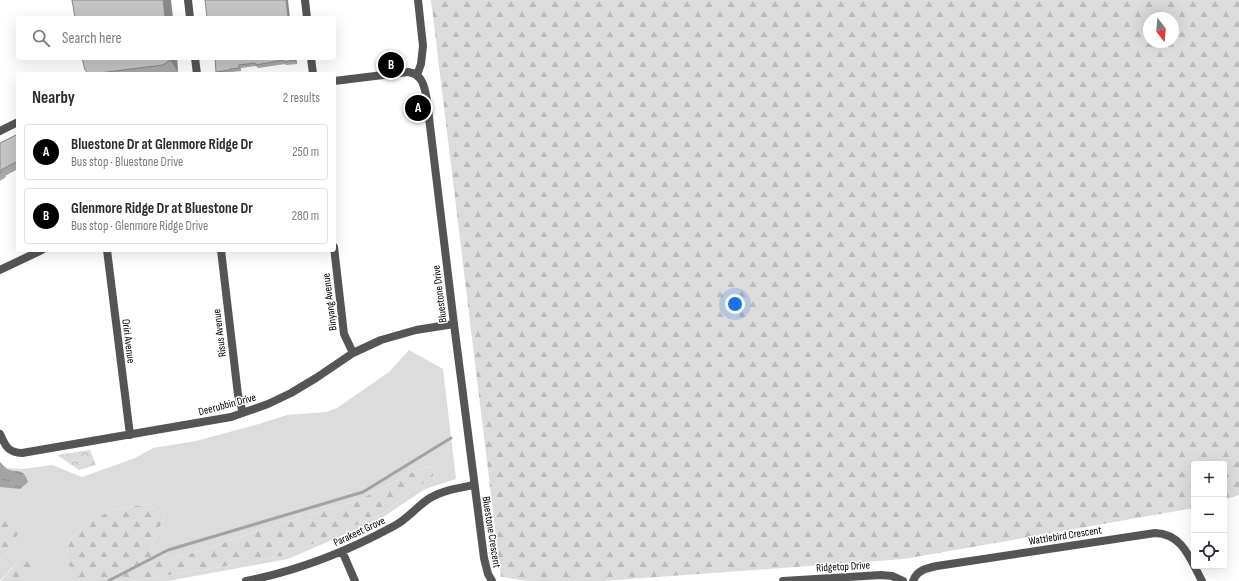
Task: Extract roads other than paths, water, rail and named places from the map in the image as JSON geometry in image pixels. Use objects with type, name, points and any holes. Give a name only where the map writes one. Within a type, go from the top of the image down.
[{"type":"street","points":[[188,0],[190,16]]},
{"type":"street","points":[[305,0],[307,16]]},
{"type":"street","points":[[336,81],[408,72],[412,72],[417,75],[421,64],[423,46],[418,0]]},
{"type":"street","points":[[195,60],[197,72]]},
{"type":"street","points":[[311,60],[313,72]]},
{"type":"street","name":"Bluestone Drive","points":[[417,75],[424,84],[427,101],[474,484]]},
{"type":"street","points":[[0,131],[16,123]]},
{"type":"street","points":[[0,270],[38,252]]},
{"type":"street","name":"Oriri Avenue","points":[[107,252],[130,435]]},
{"type":"street","name":"Risus Avenue","points":[[221,252],[238,395],[243,413]]},
{"type":"street","name":"Binyang Avenue","points":[[335,252],[344,334],[353,353]]},
{"type":"street","name":"Deerubbin Drive","points":[[0,434],[7,448],[17,453],[220,419],[268,404],[291,393],[353,353],[381,340],[416,330],[454,324]]},
{"type":"street","name":"Parakeet Grove","points":[[246,581],[279,573],[342,552],[395,526],[431,498],[446,491],[474,484]]},
{"type":"street","name":"Bluestone Crescent","points":[[474,484],[484,558],[488,574],[492,581]]},
{"type":"street","name":"Wattlebird Crescent","points":[[913,581],[922,570],[937,566],[1136,535],[1162,533],[1169,535],[1181,545],[1202,581]]},
{"type":"street","points":[[342,552],[355,581]]},
{"type":"street","name":"Ridgetop Drive","points":[[783,581],[881,575],[892,576],[903,581]]},
{"type":"water","points":[[0,462],[7,469],[22,472],[28,482],[20,489],[0,487]]},
{"type":"waterway","points":[[108,581],[168,550],[363,492],[451,438]]},
{"type":"place","name":"Glenmore Ridge Dr at Bluestone Dr","points":[[391,65]]},
{"type":"place","name":"Bluestone Dr at Glenmore Ridge Dr","points":[[418,108]]}]
